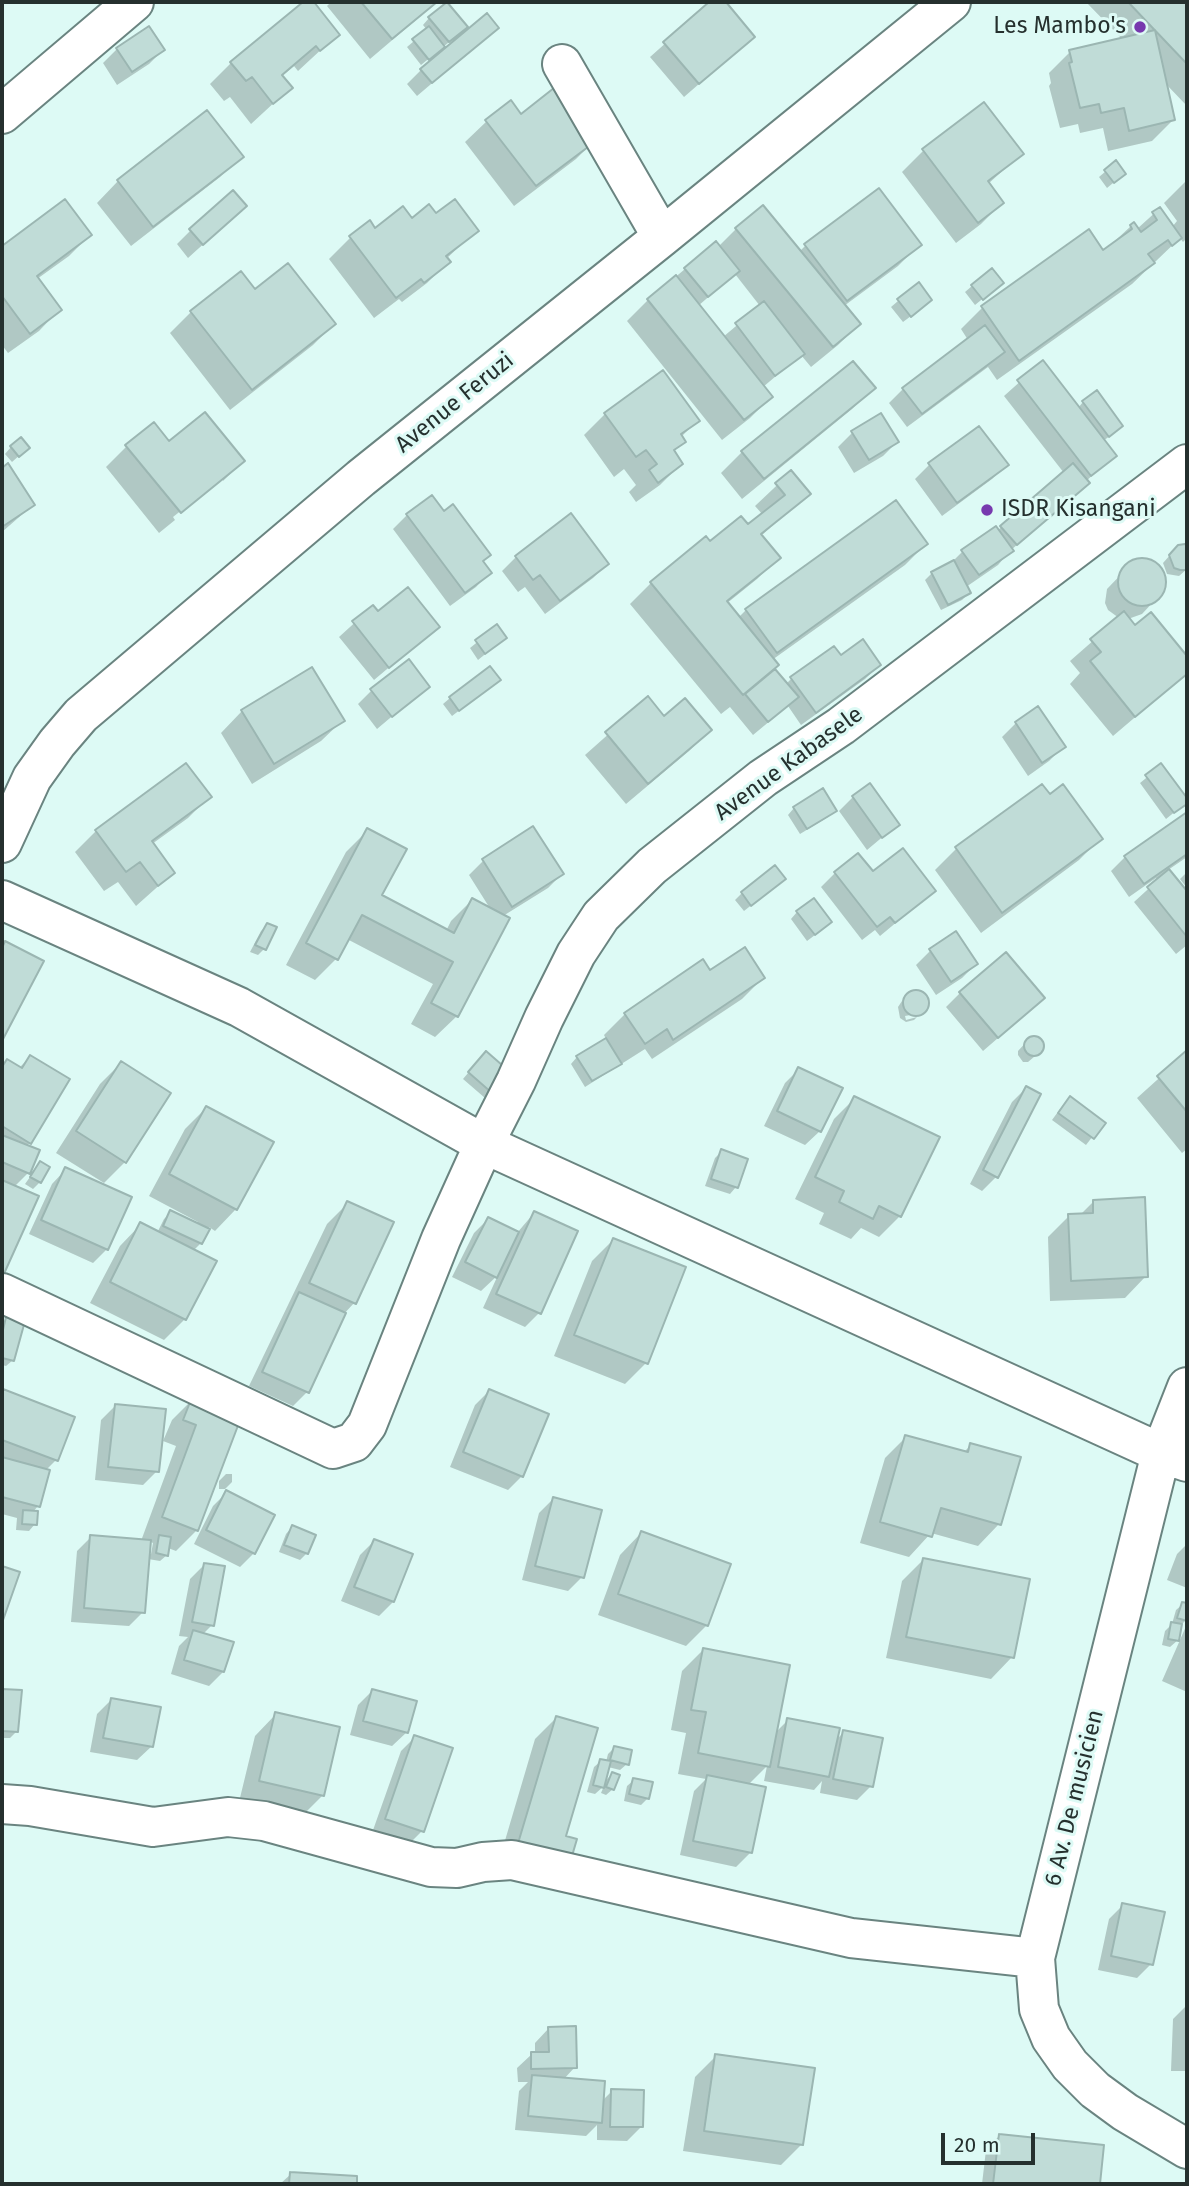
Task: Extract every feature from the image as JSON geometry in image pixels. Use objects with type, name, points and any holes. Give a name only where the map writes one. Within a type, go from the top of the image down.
[{"type":"street","points":[[2,114],[134,2]]},
{"type":"street","name":"Avenue Feruzi","points":[[2,843],[32,778],[81,715],[361,478],[951,2]]},
{"type":"street","points":[[562,64],[662,237]]},
{"type":"street","name":"Avenue Kabasele","points":[[2,1293],[333,1449],[354,1442],[367,1424],[441,1239],[484,1144],[576,954],[601,916],[643,874],[763,778],[841,726],[1187,464]]},
{"type":"street","points":[[2,900],[239,1007],[484,1144],[1174,1458]]},
{"type":"street","name":"6 Av. De musicien","points":[[1187,1387],[1174,1458],[1035,1958],[1039,2008],[1051,2038],[1070,2065],[1096,2090],[1125,2112],[1187,2149]]},
{"type":"street","points":[[2,1804],[30,1806],[153,1827],[228,1817],[264,1821],[432,1867],[457,1868],[483,1862],[512,1860],[850,1938],[1035,1958]]},
{"type":"building","points":[[303,2],[314,2],[340,35],[320,51],[316,46],[282,75],[293,88],[273,104],[252,77],[246,81],[230,62]]},
{"type":"building","points":[[361,2],[437,2],[392,39]]},
{"type":"building","points":[[447,2],[468,27],[449,42],[428,17]]},
{"type":"building","points":[[709,2],[726,2],[755,37],[699,84],[663,42]]},
{"type":"building","points":[[1128,2],[1187,2],[1187,64]]},
{"type":"building","points":[[487,13],[499,28],[432,83],[420,69]]},
{"type":"building","points":[[149,26],[165,50],[132,72],[116,48]]},
{"type":"building","points":[[429,26],[445,47],[429,60],[412,39]]},
{"type":"building","points":[[1155,30],[1175,120],[1129,131],[1124,108],[1101,113],[1099,104],[1080,108],[1069,63],[1072,62],[1069,50]]},
{"type":"building","points":[[559,84],[600,138],[536,186],[485,120],[511,100],[521,114]]},
{"type":"building","points":[[984,102],[1024,154],[988,181],[1004,203],[978,223],[922,149]]},
{"type":"building","points":[[207,110],[244,157],[153,227],[117,180]]},
{"type":"building","points":[[1116,160],[1126,174],[1114,183],[1104,170]]},
{"type":"building","points":[[879,188],[922,245],[847,301],[804,244]]},
{"type":"building","points":[[233,190],[247,206],[203,245],[189,229]]},
{"type":"building","points":[[65,199],[92,235],[37,276],[62,310],[30,334],[2,296],[2,246]]},
{"type":"building","points":[[455,199],[479,231],[446,256],[451,262],[424,283],[421,279],[396,298],[349,236],[370,220],[375,228],[403,206],[412,218],[429,204],[436,213]]},
{"type":"building","points":[[763,205],[861,324],[833,347],[735,228]]},
{"type":"building","points":[[1160,207],[1182,238],[1172,246],[1168,240],[1148,254],[1155,263],[1019,361],[981,306],[1089,229],[1103,250],[1132,229],[1130,225],[1134,222],[1141,232],[1157,220],[1152,212]]},
{"type":"building","points":[[716,241],[740,271],[708,297],[684,268]]},
{"type":"building","points":[[288,263],[336,324],[252,390],[190,311],[241,271],[255,289]]},
{"type":"building","points":[[992,268],[1004,283],[983,300],[971,285]]},
{"type":"building","points":[[676,275],[773,397],[744,420],[647,299]]},
{"type":"building","points":[[919,282],[932,300],[911,317],[897,299]]},
{"type":"building","points":[[764,301],[805,354],[775,376],[735,323]]},
{"type":"building","points":[[985,325],[1005,352],[922,414],[902,388]]},
{"type":"building","points":[[1043,360],[1117,456],[1091,476],[1017,380]]},
{"type":"building","points":[[853,361],[876,388],[764,479],[741,451]]},
{"type":"building","points":[[663,370],[700,421],[681,434],[686,442],[674,450],[683,464],[658,483],[649,470],[657,464],[646,450],[636,457],[604,413]]},
{"type":"building","points":[[1097,390],[1123,426],[1109,437],[1082,401]]},
{"type":"building","points":[[205,412],[245,461],[181,513],[125,445],[154,422],[169,441]]},
{"type":"building","points":[[881,413],[899,442],[869,460],[851,431]]},
{"type":"building","points":[[979,426],[1009,465],[957,503],[928,463]]},
{"type":"building","points":[[21,437],[30,448],[19,457],[10,446]]},
{"type":"building","points":[[8,463],[35,505],[2,527],[2,468]]},
{"type":"building","points":[[1073,463],[1090,483],[1017,545],[1000,526]]},
{"type":"building","points":[[791,470],[811,494],[761,534],[781,558],[727,601],[779,665],[743,695],[650,582],[706,536],[710,541],[741,516],[748,524],[785,495],[775,483]]},
{"type":"building","points":[[432,495],[444,511],[453,504],[491,555],[483,561],[492,573],[465,593],[406,514]]},
{"type":"building","points":[[896,500],[928,544],[777,653],[745,609]]},
{"type":"building","points":[[571,513],[609,564],[560,601],[540,575],[533,580],[515,556]]},
{"type":"building","points":[[996,526],[1014,551],[979,575],[961,550]]},
{"type":"building","points":[[1185,544],[1187,570],[1180,570],[1174,568],[1169,555],[1178,545]]},
{"type":"building","points":[[1142,558],[1159,565],[1166,582],[1159,599],[1142,606],[1125,599],[1118,582],[1125,565]]},
{"type":"building","points":[[954,560],[971,593],[948,605],[931,572]]},
{"type":"building","points":[[408,587],[440,627],[389,668],[352,621],[373,605],[378,611]]},
{"type":"building","points":[[1124,611],[1135,625],[1151,612],[1187,656],[1187,674],[1135,717],[1090,661],[1101,652],[1090,639]]},
{"type":"building","points":[[497,624],[507,638],[485,654],[475,640]]},
{"type":"building","points":[[863,639],[881,665],[816,713],[790,677],[834,646],[841,655]]},
{"type":"building","points":[[409,659],[430,687],[392,717],[370,689]]},
{"type":"building","points":[[490,666],[501,680],[459,711],[449,697]]},
{"type":"building","points":[[312,667],[345,721],[274,764],[241,710]]},
{"type":"building","points":[[775,669],[799,697],[768,722],[745,694]]},
{"type":"building","points":[[648,696],[664,716],[685,698],[712,730],[648,784],[605,732]]},
{"type":"building","points":[[1038,706],[1066,747],[1042,763],[1015,722]]},
{"type":"building","points":[[186,763],[212,797],[152,841],[175,873],[158,886],[140,862],[126,872],[95,830]]},
{"type":"building","points":[[1161,763],[1187,798],[1187,804],[1174,813],[1145,775]]},
{"type":"building","points":[[870,783],[900,825],[882,838],[852,796]]},
{"type":"building","points":[[1042,784],[1050,794],[1063,784],[1103,839],[1002,913],[955,847]]},
{"type":"building","points":[[823,788],[837,811],[807,829],[793,807]]},
{"type":"building","points":[[1187,812],[1187,854],[1144,884],[1124,856]]},
{"type":"building","points":[[533,826],[564,874],[512,907],[482,859]]},
{"type":"building","points":[[367,828],[407,849],[382,895],[454,933],[472,898],[510,918],[458,1017],[431,1003],[453,962],[362,915],[338,960],[306,943]]},
{"type":"building","points":[[903,848],[936,891],[895,923],[890,917],[877,927],[834,872],[858,853],[873,871]]},
{"type":"building","points":[[775,865],[786,879],[751,906],[741,892]]},
{"type":"building","points":[[1169,869],[1187,891],[1187,937],[1147,887]]},
{"type":"building","points":[[814,898],[832,922],[815,935],[796,911]]},
{"type":"building","points":[[267,923],[277,927],[266,950],[255,945]]},
{"type":"building","points":[[956,931],[978,964],[951,982],[929,949]]},
{"type":"building","points":[[5,941],[44,961],[2,1041],[2,948]]},
{"type":"building","points":[[745,947],[765,978],[673,1040],[667,1029],[645,1044],[624,1013],[703,959],[710,970]]},
{"type":"building","points":[[1006,952],[1045,998],[998,1038],[959,992]]},
{"type":"building","points":[[916,990],[925,994],[929,1003],[925,1012],[916,1016],[907,1012],[903,1003],[907,994]]},
{"type":"building","points":[[1034,1036],[1041,1039],[1044,1046],[1041,1053],[1034,1056],[1027,1053],[1024,1046],[1027,1039]]},
{"type":"building","points":[[606,1038],[622,1064],[592,1081],[576,1056]]},
{"type":"building","points":[[1187,1050],[1187,1112],[1157,1076]]},
{"type":"building","points":[[486,1051],[510,1072],[492,1093],[468,1072]]},
{"type":"building","points":[[30,1055],[70,1079],[31,1144],[2,1126],[2,1067],[7,1059],[22,1068]]},
{"type":"building","points":[[121,1061],[171,1093],[126,1163],[76,1131]]},
{"type":"building","points":[[798,1067],[843,1088],[821,1132],[777,1111]]},
{"type":"building","points":[[1026,1086],[1041,1094],[998,1178],[983,1170]]},
{"type":"building","points":[[854,1096],[940,1137],[901,1217],[879,1206],[873,1219],[839,1202],[844,1191],[815,1177]]},
{"type":"building","points":[[1070,1096],[1106,1123],[1094,1139],[1058,1113]]},
{"type":"building","points":[[206,1106],[274,1142],[237,1210],[169,1174]]},
{"type":"building","points":[[2,1135],[40,1150],[30,1174],[2,1162]]},
{"type":"building","points":[[721,1149],[748,1159],[738,1188],[711,1179]]},
{"type":"building","points":[[40,1161],[50,1167],[41,1183],[30,1177]]},
{"type":"building","points":[[65,1167],[132,1197],[108,1250],[41,1220]]},
{"type":"building","points":[[2,1180],[39,1196],[3,1276],[2,1275]]},
{"type":"building","points":[[1145,1197],[1148,1277],[1071,1281],[1068,1214],[1093,1213],[1093,1200]]},
{"type":"building","points":[[347,1201],[394,1222],[356,1304],[309,1283]]},
{"type":"building","points":[[170,1210],[210,1229],[202,1244],[163,1226]]},
{"type":"building","points":[[534,1211],[578,1231],[541,1314],[496,1294]]},
{"type":"building","points":[[488,1217],[519,1232],[497,1278],[465,1262]]},
{"type":"building","points":[[140,1222],[217,1261],[186,1320],[110,1282]]},
{"type":"building","points":[[613,1238],[686,1267],[648,1364],[574,1335]]},
{"type":"building","points":[[299,1292],[346,1313],[309,1393],[262,1372]]},
{"type":"building","points":[[6,1317],[25,1321],[14,1361],[2,1358],[2,1334]]},
{"type":"building","points":[[3,1389],[75,1417],[58,1461],[2,1440]]},
{"type":"building","points":[[489,1389],[549,1414],[523,1477],[463,1452]]},
{"type":"building","points":[[192,1397],[242,1415],[198,1531],[162,1517],[196,1425],[183,1420]]},
{"type":"building","points":[[115,1404],[166,1409],[159,1472],[108,1467]]},
{"type":"building","points":[[905,1435],[968,1452],[970,1443],[1021,1457],[1001,1525],[941,1508],[932,1537],[880,1522]]},
{"type":"building","points":[[2,1457],[50,1470],[40,1507],[2,1497]]},
{"type":"building","points":[[226,1490],[275,1515],[255,1554],[206,1530]]},
{"type":"building","points":[[553,1497],[602,1510],[584,1578],[535,1566]]},
{"type":"building","points":[[23,1510],[38,1511],[37,1525],[22,1524]]},
{"type":"building","points":[[292,1525],[316,1535],[308,1554],[284,1545]]},
{"type":"building","points":[[641,1531],[731,1564],[708,1626],[618,1594]]},
{"type":"building","points":[[90,1535],[151,1540],[145,1613],[84,1608]]},
{"type":"building","points":[[159,1535],[171,1537],[168,1556],[156,1553]]},
{"type":"building","points":[[374,1539],[413,1554],[394,1602],[354,1587]]},
{"type":"building","points":[[923,1558],[1030,1579],[1014,1658],[906,1637]]},
{"type":"building","points":[[204,1563],[225,1566],[214,1626],[192,1622]]},
{"type":"building","points":[[2,1566],[20,1572],[2,1623]]},
{"type":"building","points":[[1182,1602],[1187,1603],[1187,1621],[1177,1618]]},
{"type":"building","points":[[1171,1622],[1182,1624],[1179,1641],[1168,1639]]},
{"type":"building","points":[[193,1630],[234,1642],[224,1672],[184,1660]]},
{"type":"building","points":[[703,1648],[790,1665],[770,1767],[698,1753],[706,1712],[691,1710]]},
{"type":"building","points":[[2,1689],[22,1690],[18,1732],[2,1731]]},
{"type":"building","points":[[372,1689],[417,1701],[408,1733],[363,1721]]},
{"type":"building","points":[[111,1698],[161,1707],[153,1747],[103,1738]]},
{"type":"building","points":[[275,1712],[340,1727],[324,1796],[259,1781]]},
{"type":"building","points":[[556,1716],[598,1728],[566,1836],[577,1839],[569,1866],[516,1850]]},
{"type":"building","points":[[787,1718],[840,1728],[829,1777],[778,1767]]},
{"type":"building","points":[[843,1730],[883,1738],[873,1787],[833,1779]]},
{"type":"building","points":[[414,1735],[453,1748],[424,1832],[385,1819]]},
{"type":"building","points":[[614,1746],[632,1750],[629,1765],[610,1760]]},
{"type":"building","points":[[600,1759],[611,1761],[604,1788],[593,1785]]},
{"type":"building","points":[[612,1772],[620,1775],[614,1790],[606,1787]]},
{"type":"building","points":[[707,1775],[766,1787],[752,1853],[693,1841]]},
{"type":"building","points":[[633,1778],[653,1782],[649,1799],[629,1794]]},
{"type":"building","points":[[1122,1903],[1165,1912],[1153,1965],[1111,1956]]},
{"type":"building","points":[[576,2026],[577,2068],[531,2069],[531,2052],[549,2052],[548,2027]]},
{"type":"building","points":[[715,2054],[815,2068],[803,2145],[704,2131]]},
{"type":"building","points":[[532,2075],[605,2081],[602,2123],[528,2116]]},
{"type":"building","points":[[611,2089],[644,2090],[643,2127],[610,2127]]},
{"type":"building","points":[[999,2134],[1104,2145],[1100,2184],[993,2184]]},
{"type":"building","points":[[290,2172],[357,2176],[357,2184],[289,2184]]},
{"type":"place","name":"Les Mambo's","points":[[1140,27]]},
{"type":"place","name":"ISDR Kisangani","points":[[987,510]]}]
